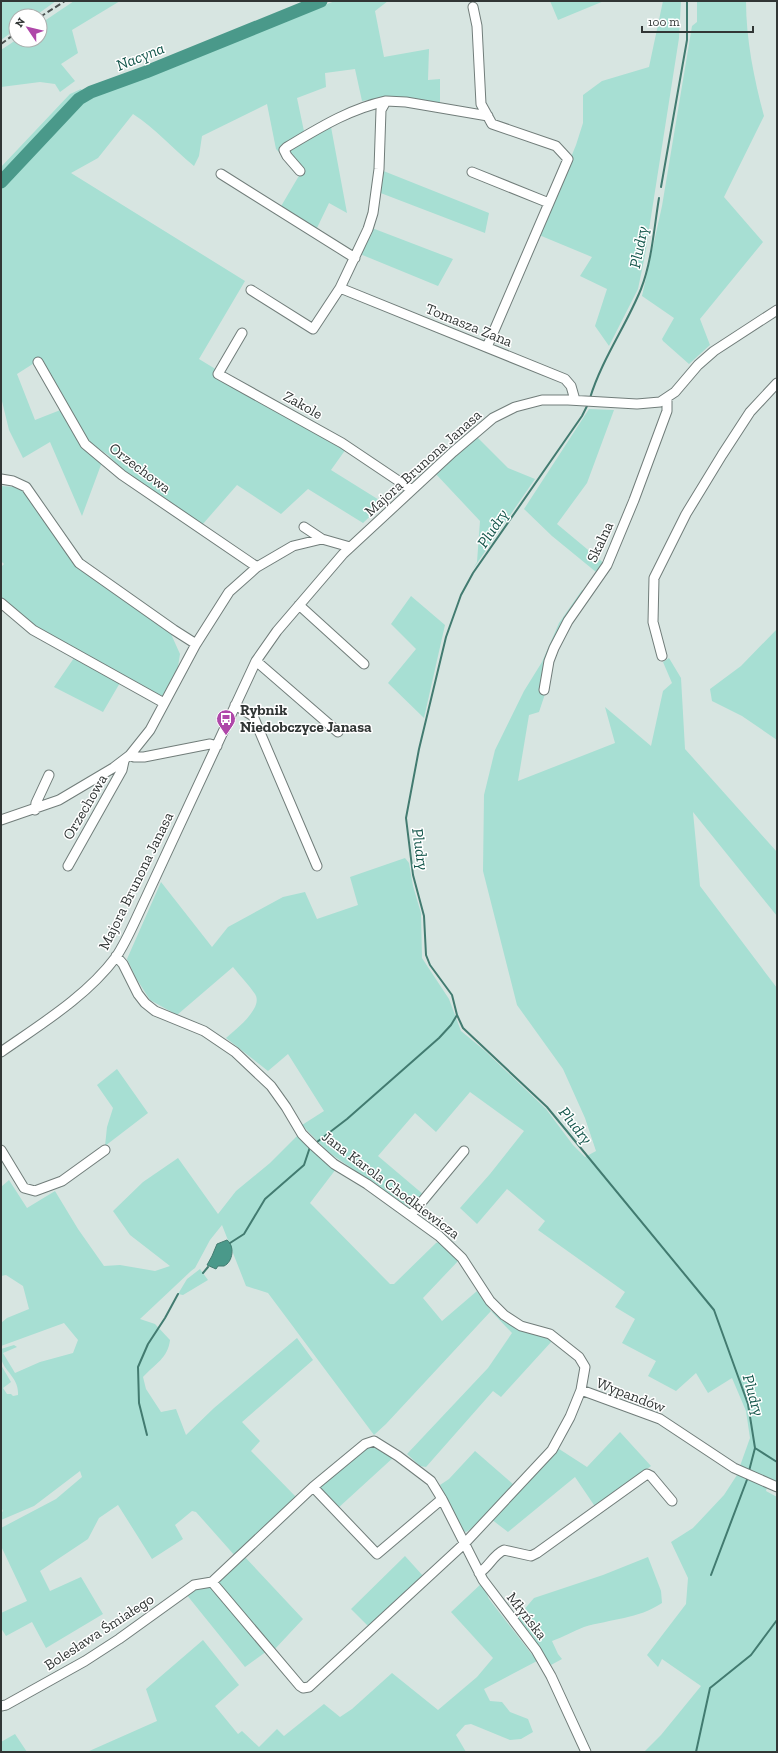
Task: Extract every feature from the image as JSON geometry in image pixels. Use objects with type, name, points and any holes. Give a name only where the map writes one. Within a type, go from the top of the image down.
[{"type":"street","points":[[473,7],[477,26],[481,104],[492,124],[556,146],[568,159],[487,347]]},
{"type":"street","points":[[300,171],[287,156],[284,150],[287,147],[341,115],[366,105],[386,101],[406,102],[488,116]]},
{"type":"street","points":[[251,290],[313,329],[340,288],[368,229],[373,213],[379,169],[381,110],[386,101]]},
{"type":"street","points":[[472,172],[549,203]]},
{"type":"street","points":[[221,174],[354,258]]},
{"type":"street","name":"Tomasza Zana","points":[[340,288],[565,380],[571,386],[578,400]]},
{"type":"street","name":"Majora Brunona Janasa","points":[[1,1052],[72,1001],[104,971],[116,956],[136,919],[256,661],[272,637],[299,604],[350,547],[477,430],[502,413],[515,406],[549,400],[650,404],[660,402],[667,398],[714,351],[777,310]]},
{"type":"street","name":"Zakole","points":[[242,332],[218,374],[342,443],[412,490]]},
{"type":"street","name":"Orzechowa","points":[[38,362],[85,444],[122,475],[257,567]]},
{"type":"street","points":[[662,656],[653,622],[654,578],[686,514],[722,455],[750,412],[777,383]]},
{"type":"street","name":"Skalna","points":[[544,690],[549,661],[559,636],[607,565],[634,500],[667,411],[667,398]]},
{"type":"street","points":[[1,478],[13,481],[26,487],[79,563],[196,644]]},
{"type":"street","points":[[304,527],[322,539]]},
{"type":"street","name":"Orzechowa","points":[[1,820],[35,810],[59,800],[127,758],[146,737],[196,644],[229,592],[257,567],[293,546],[322,539],[350,547]]},
{"type":"street","points":[[1,602],[34,630],[164,703]]},
{"type":"street","points":[[299,604],[364,664]]},
{"type":"street","points":[[256,661],[338,732]]},
{"type":"street","points":[[235,705],[253,716],[316,866]]},
{"type":"street","points":[[127,758],[144,757],[203,746],[217,746]]},
{"type":"street","name":"Orzechowa","points":[[68,866],[122,770],[127,758]]},
{"type":"street","points":[[35,810],[36,803],[49,775]]},
{"type":"street","name":"Jana Karola Chodkiewicza","points":[[116,956],[123,964],[138,994],[145,1003],[161,1014],[204,1031],[234,1052],[271,1086],[286,1107],[302,1134],[314,1146],[334,1164],[368,1184],[411,1215],[455,1251],[468,1266],[490,1301],[504,1315],[521,1326],[550,1334],[582,1360],[585,1370],[581,1390]]},
{"type":"street","points":[[1,1150],[24,1188],[35,1192],[62,1181],[105,1150]]},
{"type":"street","points":[[411,1215],[464,1152]]},
{"type":"street","name":"Wypandów","points":[[212,1581],[300,1686],[306,1689],[465,1543],[552,1450],[570,1417],[581,1390],[660,1419],[734,1468],[777,1487]]},
{"type":"street","name":"Młyńska","points":[[212,1581],[313,1487],[365,1444],[374,1440],[398,1456],[431,1482],[442,1499],[479,1573],[494,1597],[536,1650],[551,1676],[586,1752]]},
{"type":"street","points":[[479,1573],[486,1569],[499,1552],[504,1550],[531,1556],[537,1553],[647,1474],[651,1476],[672,1501]]},
{"type":"street","points":[[313,1487],[377,1554],[442,1499]]},
{"type":"street","name":"Bolesława Śmiałego","points":[[1,1706],[6,1706],[85,1661],[119,1639],[194,1585],[212,1581]]},
{"type":"shaded area","points":[[1,1],[56,1],[46,8],[8,8],[8,35],[1,40]]},
{"type":"shaded area","points":[[74,1],[120,1],[72,30],[78,53],[61,64],[75,81],[60,92],[55,84],[40,82],[1,87],[1,50],[8,45],[8,48],[48,48],[48,19]]},
{"type":"shaded area","points":[[335,1],[388,1],[375,11],[384,57],[429,49],[428,80],[440,79],[440,104],[381,98],[362,101],[355,69],[325,73],[326,87],[297,98],[305,136],[331,127],[347,213],[329,203],[316,230],[280,208],[300,174],[276,149],[267,104],[202,136],[199,156],[194,166],[149,126],[133,114],[98,158],[71,173],[245,281],[199,359],[217,370],[213,375],[346,449],[331,470],[384,503],[363,523],[308,489],[281,514],[237,485],[202,525],[121,468],[108,455],[87,441],[39,360],[17,374],[35,420],[63,409],[80,445],[102,462],[82,516],[50,442],[23,458],[9,430],[1,397],[1,187],[80,102],[105,90]]},
{"type":"shaded area","points":[[550,1],[604,1],[558,20]]},
{"type":"shaded area","points":[[663,1],[681,1],[679,38],[645,255],[638,289],[609,346],[595,326],[607,289],[580,276],[592,257],[539,235],[576,145],[583,123],[583,95],[602,81],[649,67]]},
{"type":"shaded area","points":[[697,1],[746,1],[747,30],[751,59],[764,116],[724,197],[763,242],[700,319],[710,345],[689,364],[662,339],[674,318],[642,296],[662,206],[692,26],[697,22]]},
{"type":"shaded area","points":[[81,89],[84,93],[78,96],[1,178],[1,167],[70,94]]},
{"type":"shaded area","points":[[381,170],[489,213],[485,233],[378,192]]},
{"type":"shaded area","points":[[372,228],[453,259],[438,286],[360,254]]},
{"type":"shaded area","points":[[589,409],[614,410],[587,483],[557,524],[605,564],[596,572],[552,536],[524,509]]},
{"type":"shaded area","points":[[475,435],[508,468],[535,479],[473,569],[477,562],[480,521],[434,472]]},
{"type":"shaded area","points":[[1,486],[16,487],[25,490],[76,564],[171,634],[180,654],[178,667],[162,697],[33,626],[1,597],[1,567],[4,564],[1,561]]},
{"type":"shaded area","points":[[582,590],[585,592],[561,627],[541,692],[545,694],[539,712],[529,715],[518,781],[615,743],[605,707],[651,746],[663,691],[672,683],[663,662],[669,658],[681,678],[685,749],[777,852],[777,916],[693,812],[700,886],[777,988],[777,1484],[740,1466],[750,1438],[746,1411],[732,1378],[708,1393],[696,1373],[676,1391],[648,1376],[656,1361],[622,1343],[635,1319],[615,1307],[625,1292],[538,1230],[545,1221],[507,1189],[477,1224],[460,1208],[490,1174],[524,1131],[470,1092],[436,1132],[415,1113],[378,1156],[424,1195],[411,1209],[328,1152],[302,1125],[324,1111],[288,1054],[268,1071],[226,1038],[242,1024],[252,1012],[256,1006],[257,1000],[253,991],[233,967],[177,1015],[150,1000],[136,978],[127,959],[161,882],[212,947],[228,927],[283,897],[305,892],[317,919],[358,905],[350,877],[405,858],[409,863],[413,886],[421,913],[422,958],[449,999],[461,1031],[484,1050],[546,1109],[573,1145],[585,1157],[596,1151],[585,1118],[563,1069],[517,1005],[483,871],[484,795],[495,750],[524,691],[542,662],[559,623]]},
{"type":"shaded area","points":[[411,596],[445,625],[424,718],[388,683],[416,649],[391,624]]},
{"type":"shaded area","points":[[777,629],[777,740],[742,716],[712,701],[710,689],[741,666]]},
{"type":"shaded area","points":[[74,658],[121,681],[103,712],[54,687]]},
{"type":"shaded area","points":[[117,1069],[148,1113],[105,1146],[107,1127],[113,1108],[97,1085]]},
{"type":"shaded area","points":[[298,1135],[336,1169],[310,1203],[390,1284],[394,1284],[436,1243],[441,1241],[459,1260],[423,1298],[442,1321],[477,1291],[491,1311],[374,1435],[268,1293],[246,1286],[222,1225],[210,1240],[195,1268],[140,1319],[155,1324],[170,1340],[167,1352],[143,1377],[146,1389],[161,1412],[176,1409],[186,1435],[214,1408],[297,1338],[313,1360],[242,1422],[260,1441],[251,1451],[296,1497],[236,1557],[196,1512],[192,1511],[175,1525],[183,1539],[152,1559],[118,1505],[99,1518],[88,1539],[40,1571],[50,1591],[81,1577],[103,1614],[46,1648],[32,1622],[6,1636],[1,1628],[1,1613],[27,1601],[1,1546],[1,1528],[56,1499],[82,1477],[80,1471],[34,1506],[1,1520],[1,1513],[3,1511],[1,1507],[1,1365],[11,1382],[3,1388],[7,1394],[11,1394],[13,1396],[18,1395],[18,1389],[14,1379],[3,1363],[1,1349],[14,1345],[17,1347],[3,1353],[15,1373],[40,1362],[73,1353],[78,1340],[64,1323],[1,1346],[1,1323],[7,1318],[29,1309],[23,1286],[6,1275],[1,1276],[1,1187],[9,1180],[27,1208],[55,1191],[78,1229],[104,1266],[120,1265],[155,1271],[170,1266],[130,1235],[113,1211],[143,1182],[178,1158],[218,1214],[236,1191],[270,1163]]},
{"type":"shaded area","points":[[227,1240],[230,1243],[232,1254],[227,1264],[224,1266],[218,1266],[216,1269],[207,1265],[217,1244]]},
{"type":"shaded area","points":[[200,1269],[208,1280],[183,1295],[178,1294],[187,1279]]},
{"type":"shaded area","points":[[491,1311],[548,1334],[552,1341],[501,1397],[493,1391],[426,1467],[420,1466],[407,1454],[488,1368],[512,1333]]},
{"type":"shaded area","points":[[620,1432],[651,1466],[596,1508],[575,1477],[508,1532],[491,1519],[556,1447],[587,1467]]},
{"type":"shaded area","points":[[374,1444],[395,1456],[337,1509],[316,1488],[359,1452]]},
{"type":"shaded area","points":[[475,1451],[514,1485],[474,1527],[466,1532],[463,1531],[440,1485],[449,1479]]},
{"type":"shaded area","points":[[737,1475],[767,1487],[766,1491],[777,1497],[777,1752],[644,1752],[661,1735],[701,1686],[662,1659],[658,1667],[647,1655],[686,1604],[688,1578],[671,1542],[693,1528],[724,1495]]},
{"type":"shaded area","points":[[244,1556],[303,1619],[274,1650],[216,1581]]},
{"type":"shaded area","points":[[405,1556],[424,1577],[370,1628],[351,1609]]},
{"type":"shaded area","points":[[648,1557],[661,1591],[662,1603],[634,1616],[584,1627],[552,1641],[562,1659],[551,1665],[516,1619],[534,1598],[603,1575]]},
{"type":"shaded area","points":[[482,1583],[489,1599],[537,1661],[484,1689],[490,1701],[502,1702],[510,1712],[528,1719],[533,1732],[521,1739],[510,1740],[471,1724],[465,1725],[456,1735],[466,1752],[87,1752],[157,1721],[146,1689],[203,1640],[239,1685],[215,1706],[238,1734],[242,1731],[259,1747],[277,1729],[284,1736],[324,1704],[340,1717],[352,1709],[392,1673],[438,1710],[477,1677],[493,1658],[451,1612]]},
{"type":"shaded area","points":[[212,1585],[267,1651],[245,1667],[186,1594],[197,1587]]},
{"type":"shaded area","points":[[15,1734],[27,1752],[1,1752],[1,1742]]},
{"type":"waterway","name":"Nacyna","points":[[1,182],[79,99],[91,92],[146,72],[321,1]]},
{"type":"waterway","name":"Pludry","points":[[661,187],[687,40],[687,1]]},
{"type":"waterway","name":"Pludry","points":[[590,398],[607,356],[635,303],[645,278],[659,198]]},
{"type":"waterway","name":"Pludry","points":[[588,404],[582,416],[473,573],[461,595],[446,637],[419,749],[406,818],[413,875],[424,916],[426,955],[430,965],[452,995],[457,1015],[463,1028],[547,1107],[714,1310],[748,1404],[755,1448],[749,1471]]},
{"type":"waterway","points":[[317,1142],[347,1119],[439,1038],[451,1025],[457,1015]]},
{"type":"waterway","points":[[230,1243],[244,1234],[265,1199],[304,1165],[310,1147]]},
{"type":"waterway","points":[[203,1273],[208,1267]]},
{"type":"waterway","points":[[147,1435],[139,1403],[138,1367],[148,1344],[165,1318],[178,1294]]},
{"type":"waterway","points":[[755,1448],[777,1462]]},
{"type":"waterway","points":[[711,1575],[748,1477]]},
{"type":"waterway","points":[[696,1752],[710,1688],[751,1655],[777,1620]]},
{"type":"railway","points":[[48,12],[65,1]]},
{"type":"railway","points":[[1,44],[8,39]]},
{"type":"place","name":"Rybnik Niedobczyce Janasa","points":[[226,736]]}]
